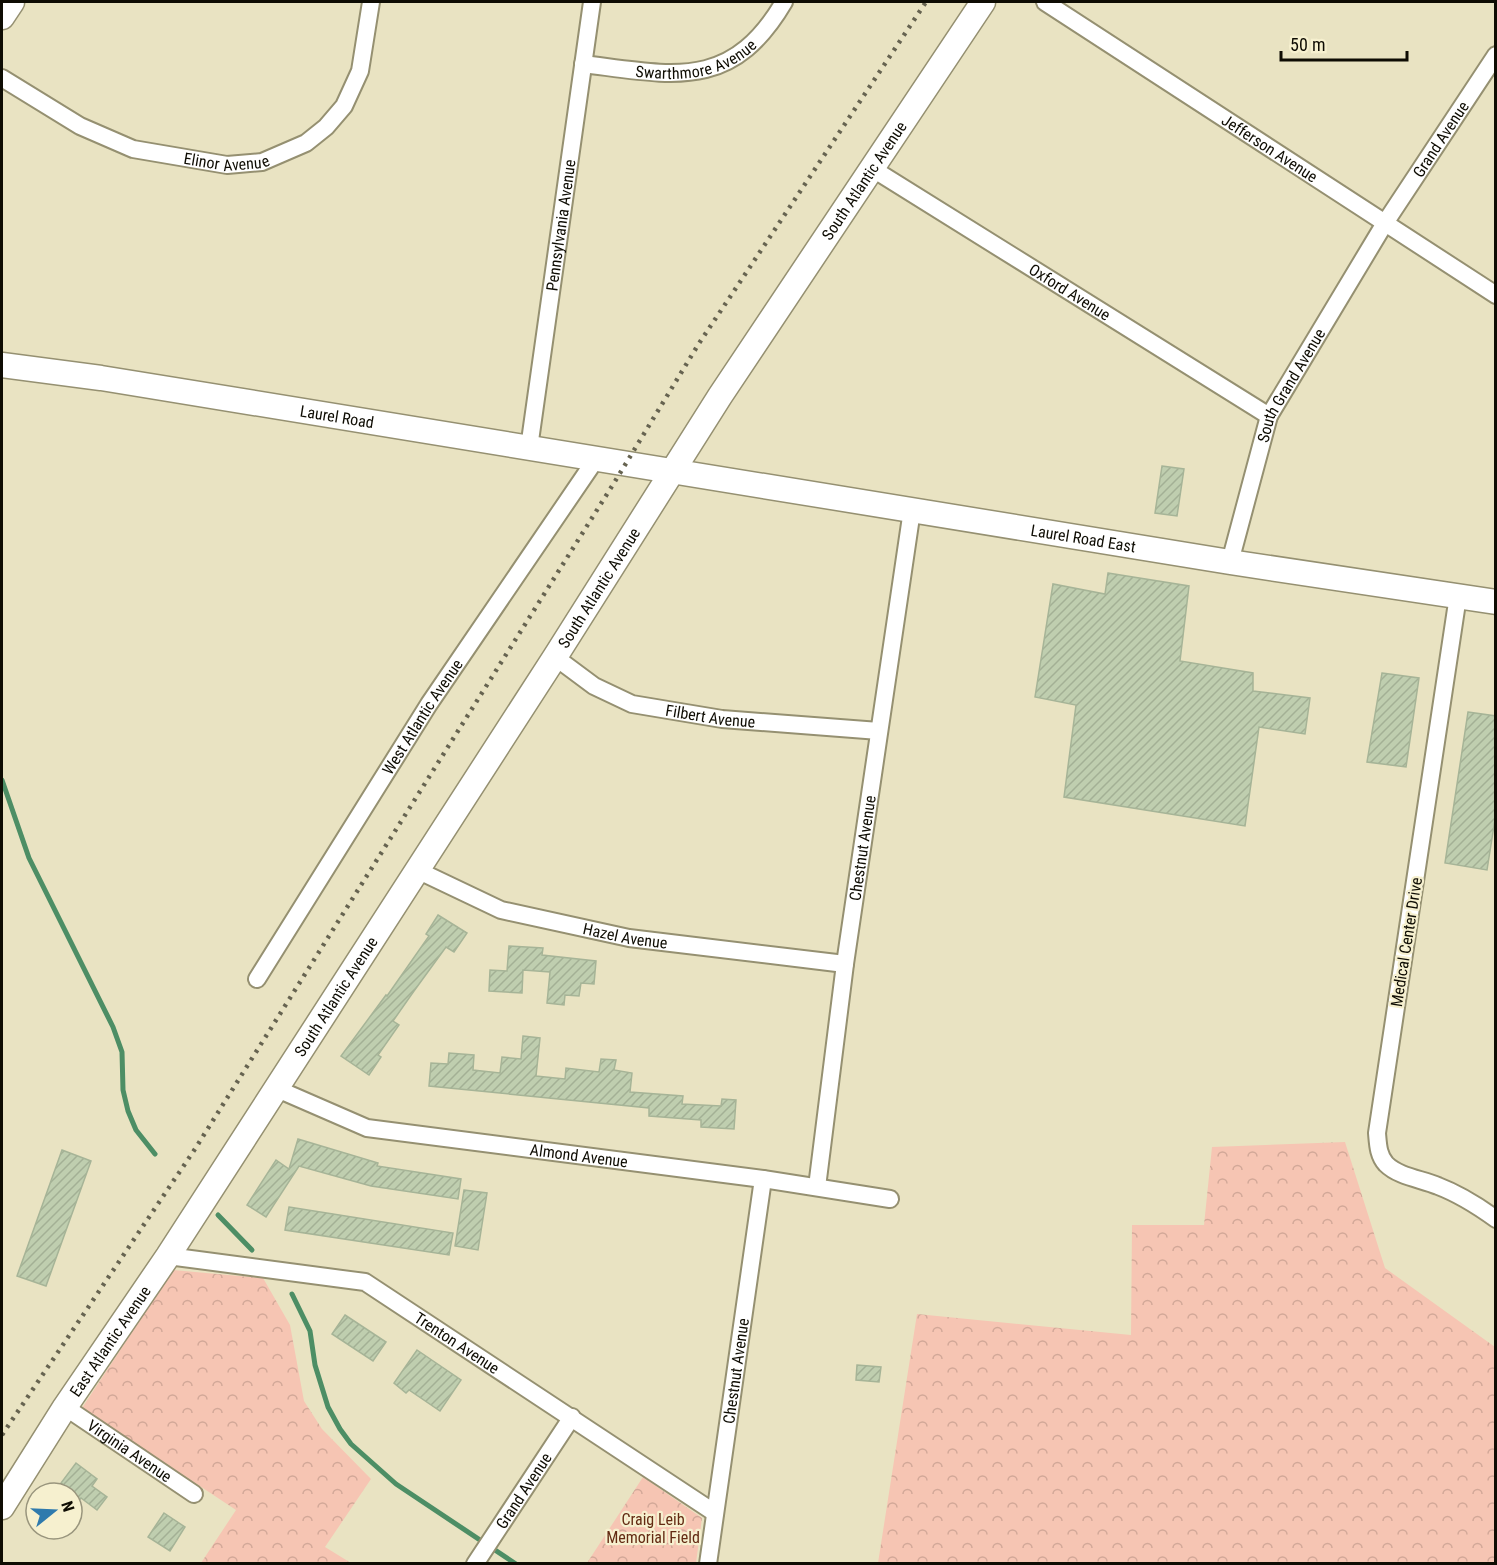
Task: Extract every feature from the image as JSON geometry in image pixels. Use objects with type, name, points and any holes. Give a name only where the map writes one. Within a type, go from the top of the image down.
[{"type":"street","points":[[2,17],[12,2]]},
{"type":"street","name":"Elinor Avenue","points":[[2,78],[80,126],[133,149],[227,165],[262,162],[306,143],[326,127],[344,106],[360,71],[371,2]]},
{"type":"street","name":"Pennsylvania Avenue","points":[[529,448],[592,2]]},
{"type":"street","name":"Swarthmore Avenue","points":[[583,64],[676,74],[709,69],[735,58],[746,50],[766,28],[784,2]]},
{"type":"street","name":"South Atlantic Avenue","points":[[218,1175],[555,657],[673,471],[983,2]]},
{"type":"street","name":"Jefferson Avenue","points":[[1045,2],[1496,296]]},
{"type":"street","name":"Grand Avenue","points":[[1385,223],[1496,55]]},
{"type":"street","name":"Oxford Avenue","points":[[873,169],[1269,416]]},
{"type":"street","name":"South Grand Avenue","points":[[1230,562],[1269,416],[1385,223]]},
{"type":"street","name":"Laurel Road","points":[[2,365],[112,380],[673,471]]},
{"type":"street","name":"West Atlantic Avenue","points":[[257,979],[429,704],[596,459]]},
{"type":"street","name":"Laurel Road East","points":[[673,471],[1230,562],[1496,602]]},
{"type":"street","name":"Chestnut Avenue","points":[[817,1187],[845,964],[912,510]]},
{"type":"street","name":"Medical Center Drive","points":[[1458,596],[1377,1133],[1378,1150],[1386,1164],[1402,1174],[1438,1186],[1474,1204],[1496,1219]]},
{"type":"street","name":"Filbert Avenue","points":[[555,657],[594,686],[632,704],[722,719],[879,730]]},
{"type":"street","name":"Hazel Avenue","points":[[417,870],[501,910],[629,938],[845,964]]},
{"type":"street","name":"Almond Avenue","points":[[275,1088],[367,1128],[763,1179],[890,1199]]},
{"type":"street","name":"East Atlantic Avenue","points":[[2,1507],[65,1407],[168,1256],[218,1175]]},
{"type":"street","name":"Chestnut Avenue","points":[[708,1563],[763,1179]]},
{"type":"street","name":"Trenton Avenue","points":[[168,1256],[365,1282],[715,1513]]},
{"type":"street","name":"Virginia Avenue","points":[[65,1407],[194,1494]]},
{"type":"street","name":"Grand Avenue","points":[[476,1563],[572,1417]]},
{"type":"green space","points":[[1345,1142],[1385,1268],[1495,1347],[1495,1563],[878,1563],[917,1314],[1131,1335],[1132,1225],[1204,1225],[1212,1147]]},
{"type":"green space","points":[[173,1270],[263,1278],[290,1325],[304,1401],[322,1429],[371,1479],[325,1547],[351,1563],[201,1563],[236,1510],[82,1408]]},
{"type":"green space","name":"Craig Leib Memorial Field","points":[[643,1477],[702,1518],[696,1563],[587,1563]]},
{"type":"building","points":[[1162,466],[1184,469],[1177,516],[1155,513]]},
{"type":"building","points":[[1108,573],[1189,586],[1180,661],[1253,673],[1253,691],[1310,698],[1305,734],[1259,727],[1245,826],[1064,797],[1076,705],[1035,697],[1053,584],[1105,594]]},
{"type":"building","points":[[1382,673],[1419,678],[1406,767],[1367,762]]},
{"type":"building","points":[[1468,712],[1496,716],[1496,813],[1487,870],[1445,863]]},
{"type":"building","points":[[438,915],[467,933],[454,952],[446,947],[393,1021],[399,1025],[378,1055],[381,1057],[369,1075],[341,1056],[429,936],[426,934]]},
{"type":"building","points":[[509,946],[543,948],[542,955],[596,961],[594,984],[581,983],[579,996],[565,995],[564,1005],[547,1003],[550,972],[523,970],[522,993],[489,991],[490,970],[507,971]]},
{"type":"building","points":[[523,1036],[540,1038],[536,1076],[565,1079],[566,1068],[599,1072],[601,1059],[616,1060],[614,1070],[632,1073],[630,1092],[683,1096],[682,1104],[721,1106],[722,1099],[736,1100],[734,1129],[701,1127],[701,1120],[649,1116],[649,1108],[429,1086],[431,1063],[448,1064],[449,1053],[474,1055],[473,1070],[500,1073],[502,1057],[521,1059]]},
{"type":"building","points":[[298,1139],[378,1163],[377,1166],[461,1179],[458,1199],[371,1186],[299,1166],[266,1217],[247,1205],[276,1160],[289,1169]]},
{"type":"building","points":[[62,1150],[91,1161],[46,1286],[17,1276]]},
{"type":"building","points":[[464,1190],[487,1193],[478,1250],[455,1246]]},
{"type":"building","points":[[289,1207],[453,1233],[449,1255],[285,1230]]},
{"type":"building","points":[[345,1315],[386,1342],[373,1361],[332,1334]]},
{"type":"building","points":[[417,1350],[461,1380],[440,1411],[409,1390],[406,1393],[394,1383]]},
{"type":"building","points":[[857,1365],[881,1367],[879,1382],[856,1380]]},
{"type":"building","points":[[76,1463],[97,1479],[92,1486],[107,1497],[97,1510],[84,1500],[84,1481],[62,1481]]},
{"type":"building","points":[[164,1513],[185,1527],[170,1551],[148,1537]]},
{"type":"waterway","points":[[2,780],[29,858],[113,1027],[122,1052],[123,1090],[128,1111],[136,1130],[155,1154]]},
{"type":"waterway","points":[[218,1215],[252,1250]]},
{"type":"waterway","points":[[292,1294],[310,1331],[315,1365],[328,1407],[351,1444],[396,1484],[516,1564]]},
{"type":"railway","points":[[2,1435],[195,1149],[614,483],[698,345],[926,2]]}]
